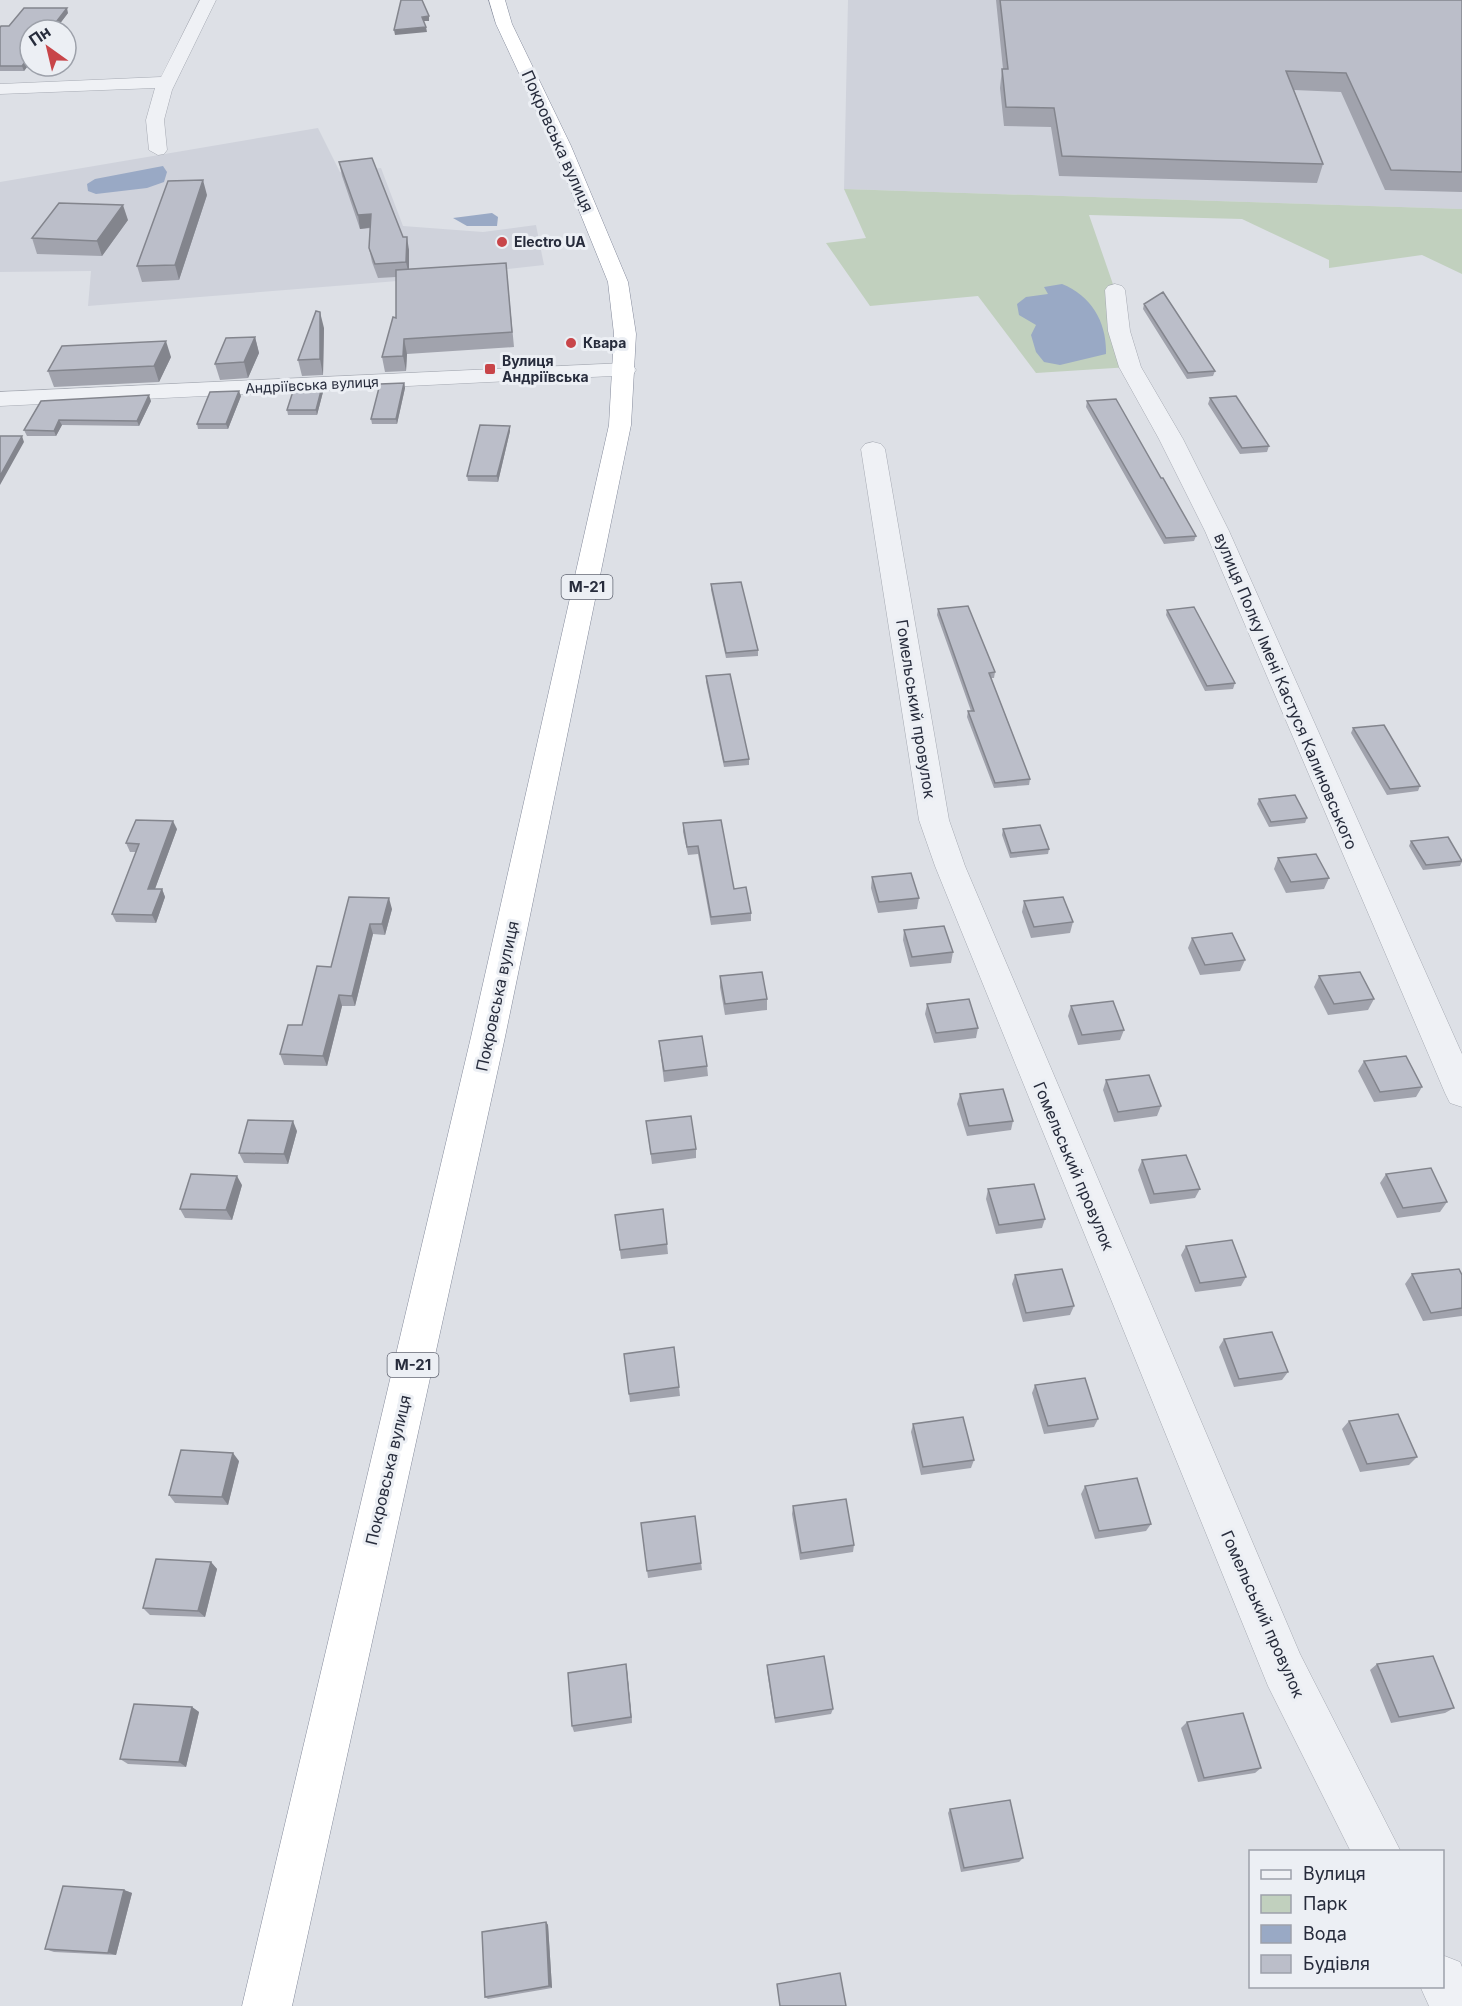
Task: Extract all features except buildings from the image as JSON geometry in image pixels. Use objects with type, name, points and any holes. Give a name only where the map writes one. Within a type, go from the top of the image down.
[{"type":"highway","name":"Покровська вулиця","points":[[267,2006],[485,1049],[617,450],[625,370],[625,334],[618,282],[562,146],[504,24],[497,0]]},
{"type":"street","points":[[158,150],[155,120],[168,82],[208,0]]},
{"type":"street","points":[[0,89],[97,87],[168,82]]},
{"type":"street","name":"вулиця Полку Імені Кастуся Калиновського","points":[[1115,290],[1119,331],[1130,367],[1171,439],[1217,531],[1462,1093]]},
{"type":"street","name":"Андріївська вулиця","points":[[0,399],[625,370]]},
{"type":"street","name":"Гомельський провулок","points":[[873,449],[934,820],[947,857],[1284,1670],[1376,1850]]},
{"type":"street","points":[[1444,1982],[1456,2006]]},
{"type":"shaded area","points":[[848,0],[1462,0],[1462,209],[844,189]]},
{"type":"shaded area","points":[[318,128],[340,172],[381,168],[403,226],[483,232],[536,225],[544,265],[410,280],[88,306],[91,271],[0,272],[0,182]]},
{"type":"green space","points":[[844,189],[1462,209],[1462,274],[1422,255],[1329,268],[1329,260],[1242,219],[1089,215],[1115,290],[1130,367],[1036,373],[978,296],[870,306],[826,243],[866,238]]},
{"type":"water","points":[[163,166],[167,172],[164,182],[147,188],[96,194],[88,191],[87,184],[95,179]]},
{"type":"water","points":[[492,213],[498,217],[497,226],[467,226],[453,218]]},
{"type":"water","points":[[1062,284],[1082,296],[1096,312],[1104,332],[1106,354],[1060,365],[1044,362],[1036,352],[1031,335],[1036,325],[1019,315],[1017,304],[1026,297],[1048,294],[1044,287]]},
{"type":"place","name":"Electro UA","points":[[502,242]]},
{"type":"place","name":"Квара","points":[[571,343]]},
{"type":"place","name":"Вулиця Андріївська","points":[[490,369]]}]
